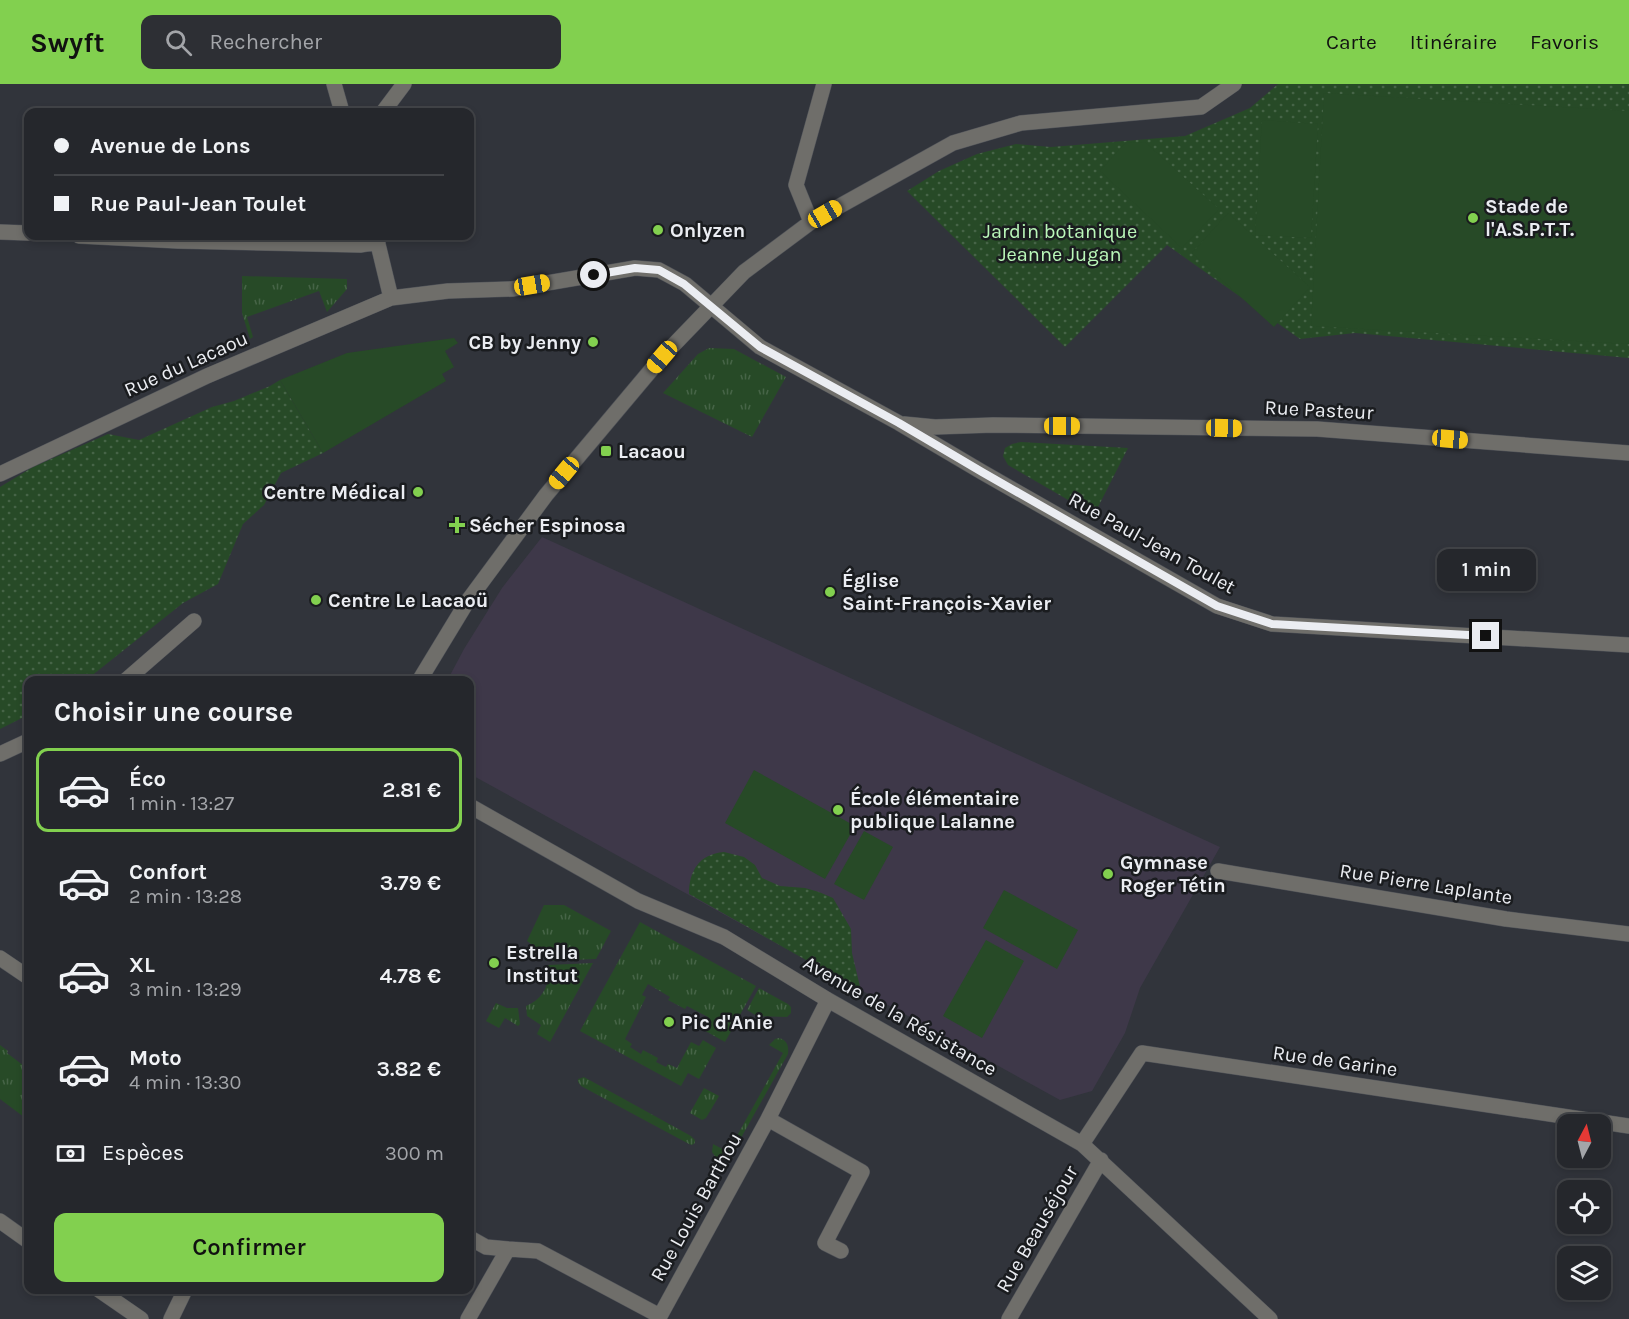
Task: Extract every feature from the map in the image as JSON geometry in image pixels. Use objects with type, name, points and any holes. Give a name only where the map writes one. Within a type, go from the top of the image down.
[{"type":"street","points":[[334,84],[341,108]]},
{"type":"street","points":[[386,108],[404,84]]},
{"type":"street","points":[[811,222],[796,185],[824,84]]},
{"type":"street","points":[[422,676],[467,602],[546,495],[641,381],[744,272],[811,222],[953,143],[1021,123],[1201,107],[1234,84]]},
{"type":"street","points":[[0,232],[24,233]]},
{"type":"street","points":[[158,240],[360,245],[372,240]]},
{"type":"street","points":[[377,240],[391,298]]},
{"type":"street","name":"Rue du Lacaou","points":[[0,474],[207,376],[391,298],[448,291],[512,289],[635,268],[659,270],[684,284],[711,305]]},
{"type":"street","name":"Rue Paul-Jean Toulet","points":[[711,305],[760,347],[899,423],[1217,606],[1272,624],[1629,645]]},
{"type":"street","name":"Rue Pasteur","points":[[899,423],[935,427],[1004,425],[1317,429],[1629,453]]},
{"type":"street","points":[[130,676],[194,621]]},
{"type":"street","points":[[0,754],[24,743]]},
{"type":"street","name":"Avenue de la Résistance","points":[[474,808],[638,901],[724,937],[828,1000],[1082,1144],[1270,1319]]},
{"type":"street","name":"Rue Pierre Laplante","points":[[1218,871],[1506,919],[1629,934]]},
{"type":"street","points":[[0,958],[24,974]]},
{"type":"street","name":"Rue Louis Barthou","points":[[474,1240],[486,1247],[538,1251],[663,1317],[828,1000]]},
{"type":"street","name":"Rue de Garine","points":[[1082,1144],[1142,1053],[1629,1126]]},
{"type":"street","points":[[768,1119],[862,1172],[825,1243],[841,1251]]},
{"type":"street","name":"Rue Beauséjour","points":[[1009,1319],[1101,1160]]},
{"type":"street","points":[[0,1221],[24,1238]]},
{"type":"street","points":[[468,1319],[508,1249]]},
{"type":"street","points":[[105,1294],[141,1319]]},
{"type":"street","points":[[171,1319],[183,1294]]},
{"type":"shaded area","name":"École élémentaire publique Lalanne","points":[[542,537],[1220,847],[1140,988],[1125,1033],[1092,1091],[1060,1100],[474,776],[474,676],[450,676],[502,588]]},
{"type":"green space","name":"Jardin botanique Jeanne Jugan","points":[[1278,84],[1629,84],[1629,358],[1355,333],[1300,339],[1167,245],[1065,347],[907,191],[939,171],[977,154],[1016,144],[1051,147],[1185,136],[1250,108]]},
{"type":"green space","name":"Stade de l'A.S.P.T.T.","points":[[1324,93],[1629,111],[1629,344],[1311,326]]},
{"type":"green space","points":[[1262,120],[1318,124],[1311,238],[1255,235]]},
{"type":"green space","points":[[1126,142],[1146,143],[1219,209],[1182,248],[1100,171]]},
{"type":"green space","points":[[1228,213],[1310,287],[1274,327],[1192,253]]},
{"type":"green space","points":[[242,276],[347,279],[347,289],[327,312],[319,291],[247,317],[253,337],[250,339],[242,313]]},
{"type":"green space","points":[[454,338],[458,343],[445,351],[454,367],[442,374],[446,381],[323,453],[280,380],[347,353]]},
{"type":"green space","points":[[709,348],[734,349],[786,377],[752,437],[663,393],[698,354]]},
{"type":"green space","points":[[280,380],[323,453],[281,473],[264,505],[243,524],[218,584],[183,603],[91,676],[24,676],[24,717],[0,729],[0,487],[33,467],[108,434],[139,440],[212,407],[234,401]]},
{"type":"green space","points":[[1021,442],[1128,448],[1094,515],[1008,465],[1003,456],[1005,448]]},
{"type":"green space","points":[[754,770],[855,826],[825,879],[725,823]]},
{"type":"green space","points":[[864,831],[893,847],[864,900],[834,884]]},
{"type":"green space","points":[[724,852],[744,857],[755,865],[762,878],[780,886],[805,888],[833,898],[851,929],[852,953],[861,991],[689,894],[691,878],[697,865],[708,856]]},
{"type":"green space","points":[[1004,890],[1078,930],[1057,969],[983,928]]},
{"type":"green space","points":[[544,905],[564,905],[611,931],[596,959],[546,961],[539,950],[527,941]]},
{"type":"green space","points":[[640,922],[756,986],[725,1042],[702,1029],[708,1017],[687,1006],[685,1009],[668,1000],[670,997],[648,984],[642,995],[646,997],[625,1039],[632,1044],[630,1047],[641,1054],[643,1050],[658,1058],[656,1062],[666,1067],[668,1064],[677,1068],[691,1042],[699,1046],[703,1040],[716,1048],[699,1079],[688,1073],[681,1086],[580,1031]]},
{"type":"green space","points":[[986,940],[1024,961],[982,1038],[943,1016]]},
{"type":"green space","points":[[593,963],[550,1042],[537,1034],[541,1025],[527,1016],[526,1006],[537,1000],[545,990],[549,972],[548,965]]},
{"type":"green space","points":[[759,988],[788,1004],[791,1007],[791,1013],[787,1017],[757,1016],[747,1010]]},
{"type":"green space","points":[[496,1003],[507,1008],[518,1008],[520,1024],[518,1026],[505,1018],[499,1028],[486,1021]]},
{"type":"green space","points":[[779,1038],[787,1044],[788,1054],[732,1154],[725,1159],[717,1159],[712,1152],[713,1144],[728,1152],[783,1053],[769,1045]]},
{"type":"green space","points":[[0,1045],[24,1066],[24,1117],[0,1099]]},
{"type":"green space","points":[[584,1077],[691,1136],[695,1143],[689,1144],[581,1086],[578,1079]]},
{"type":"green space","points":[[704,1088],[719,1096],[706,1118],[702,1120],[690,1113]]},
{"type":"place","name":"Stade de l'A.S.P.T.T.","points":[[1473,218]]},
{"type":"place","name":"Onlyzen","points":[[658,230]]},
{"type":"place","name":"CB by Jenny","points":[[593,342]]},
{"type":"place","name":"Lacaou","points":[[606,451]]},
{"type":"place","name":"Centre Médical","points":[[418,492]]},
{"type":"place","name":"Sécher Espinosa","points":[[457,525]]},
{"type":"place","name":"Église Saint-François-Xavier","points":[[830,592]]},
{"type":"place","name":"Centre Le Lacaoü","points":[[316,600]]},
{"type":"place","name":"École élémentaire publique Lalanne","points":[[838,810]]},
{"type":"place","name":"Gymnase Roger Tétin","points":[[1108,874]]},
{"type":"place","name":"Estrella Institut","points":[[494,963]]},
{"type":"place","name":"Pic d'Anie","points":[[669,1022]]},
{"type":"route","points":[[594,275],[635,268],[659,270],[684,284],[760,347],[899,423],[1217,606],[1272,624],[1486,636]]}]
